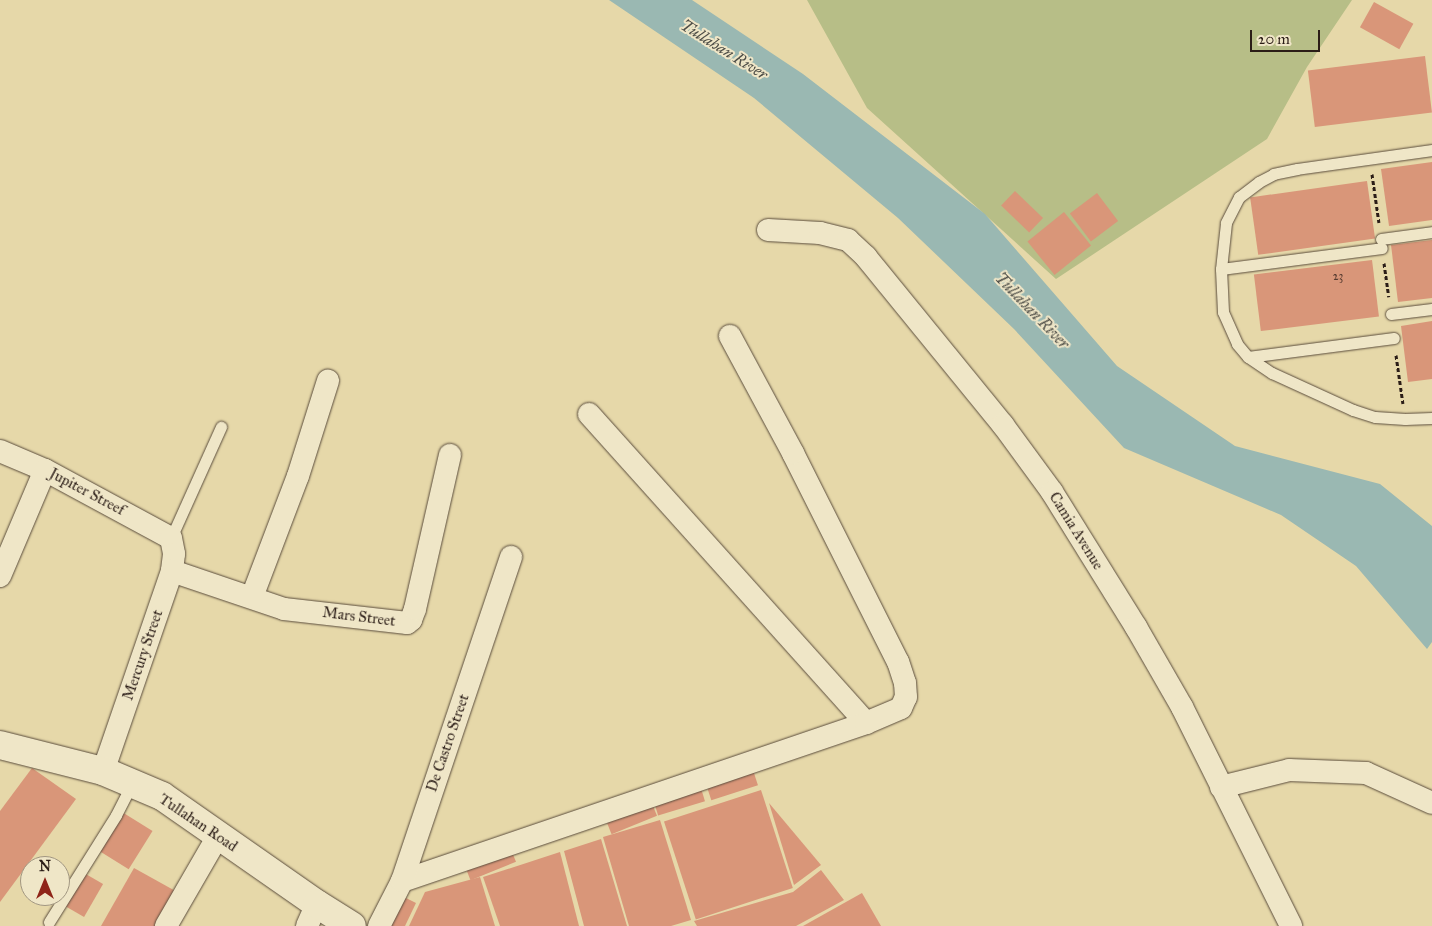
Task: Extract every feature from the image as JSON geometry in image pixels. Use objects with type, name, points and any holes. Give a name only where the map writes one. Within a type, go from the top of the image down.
[{"type":"main road","name":"Tullahan Road","points":[[0,745],[103,771],[162,796],[218,836],[312,915],[352,926]]},
{"type":"street","name":"Camia Avenue","points":[[768,230],[820,233],[848,240],[866,257],[1002,425],[1052,492],[1136,627],[1182,708],[1291,926]]},
{"type":"street","points":[[402,881],[866,723],[900,708],[906,698],[905,683],[898,662],[793,453],[755,386],[730,336]]},
{"type":"street","points":[[252,597],[298,476],[328,381]]},
{"type":"street","points":[[590,414],[866,723]]},
{"type":"street","name":"Jupiter Streef","points":[[0,451],[45,470],[172,538]]},
{"type":"street","name":"Mars Street","points":[[172,571],[284,608],[407,623],[411,620],[450,455]]},
{"type":"street","points":[[0,576],[45,470]]},
{"type":"street","name":"Mercury Street","points":[[103,771],[172,571],[174,554],[172,538]]},
{"type":"street","name":"De Castro Street","points":[[378,926],[402,881],[511,557]]},
{"type":"street","points":[[1221,787],[1289,770],[1366,773],[1432,803]]},
{"type":"street","points":[[166,926],[218,836]]},
{"type":"lane","points":[[1432,150],[1274,174],[1239,196],[1226,223],[1221,269],[1222,312],[1237,344],[1248,357],[1272,373],[1353,410],[1376,417],[1405,420],[1432,418]]},
{"type":"lane","points":[[1221,269],[1381,244],[1432,232]]},
{"type":"lane","points":[[1391,314],[1432,309]]},
{"type":"lane","points":[[1248,357],[1394,338]]},
{"type":"lane","points":[[172,538],[221,427]]},
{"type":"lane","points":[[49,922],[116,815],[132,784]]},
{"type":"path","points":[[1370,159],[1391,314]]},
{"type":"path","points":[[1394,338],[1405,420]]},
{"type":"green space","points":[[807,0],[1352,0],[1307,67],[1267,139],[1056,279],[867,108]]},
{"type":"water","name":"Tullahan River","points":[[609,0],[692,0],[803,74],[985,214],[1117,366],[1235,446],[1380,484],[1432,526],[1432,642],[1427,649],[1356,566],[1281,515],[1124,448],[1014,329],[898,218],[754,98]]},
{"type":"building","points":[[1374,2],[1413,24],[1399,49],[1360,27]]},
{"type":"building","points":[[1425,56],[1432,113],[1315,127],[1308,70]]},
{"type":"building","points":[[1432,162],[1432,220],[1389,226],[1381,169]]},
{"type":"building","points":[[1367,181],[1375,238],[1258,255],[1250,197]]},
{"type":"building","points":[[1015,191],[1043,218],[1029,232],[1001,205]]},
{"type":"building","points":[[1097,193],[1118,221],[1091,241],[1070,213]]},
{"type":"building","points":[[1064,212],[1091,245],[1055,275],[1027,242]]},
{"type":"building","points":[[1432,240],[1432,298],[1398,302],[1391,245]]},
{"type":"building","points":[[1372,260],[1379,317],[1261,331],[1254,275]]},
{"type":"building","points":[[1432,321],[1432,379],[1408,382],[1401,326]]},
{"type":"building","points":[[32,768],[76,799],[34,856],[20,856],[20,875],[0,902],[0,811]]},
{"type":"building","points":[[753,770],[758,785],[711,800],[706,785]]},
{"type":"building","points":[[700,785],[705,801],[658,816],[653,799]]},
{"type":"building","points":[[761,790],[793,888],[696,919],[664,822]]},
{"type":"building","points":[[651,801],[657,816],[612,834],[606,819]]},
{"type":"building","points":[[769,803],[821,865],[794,885]]},
{"type":"building","points":[[122,812],[153,831],[129,869],[98,850]]},
{"type":"building","points":[[660,820],[691,920],[671,926],[629,926],[603,837]]},
{"type":"building","points":[[601,839],[627,926],[584,926],[564,851]]},
{"type":"building","points":[[510,847],[516,862],[471,880],[465,865]]},
{"type":"building","points":[[560,852],[579,926],[500,926],[483,877]]},
{"type":"building","points":[[134,868],[179,893],[160,926],[101,926]]},
{"type":"building","points":[[821,870],[844,900],[796,926],[697,926],[694,921],[793,892]]},
{"type":"building","points":[[84,873],[103,884],[84,917],[65,906],[70,906],[70,897]]},
{"type":"building","points":[[480,877],[495,926],[409,926],[425,892]]},
{"type":"building","points":[[862,893],[881,926],[803,926]]},
{"type":"building","points":[[402,896],[416,903],[405,926],[388,926]]}]
